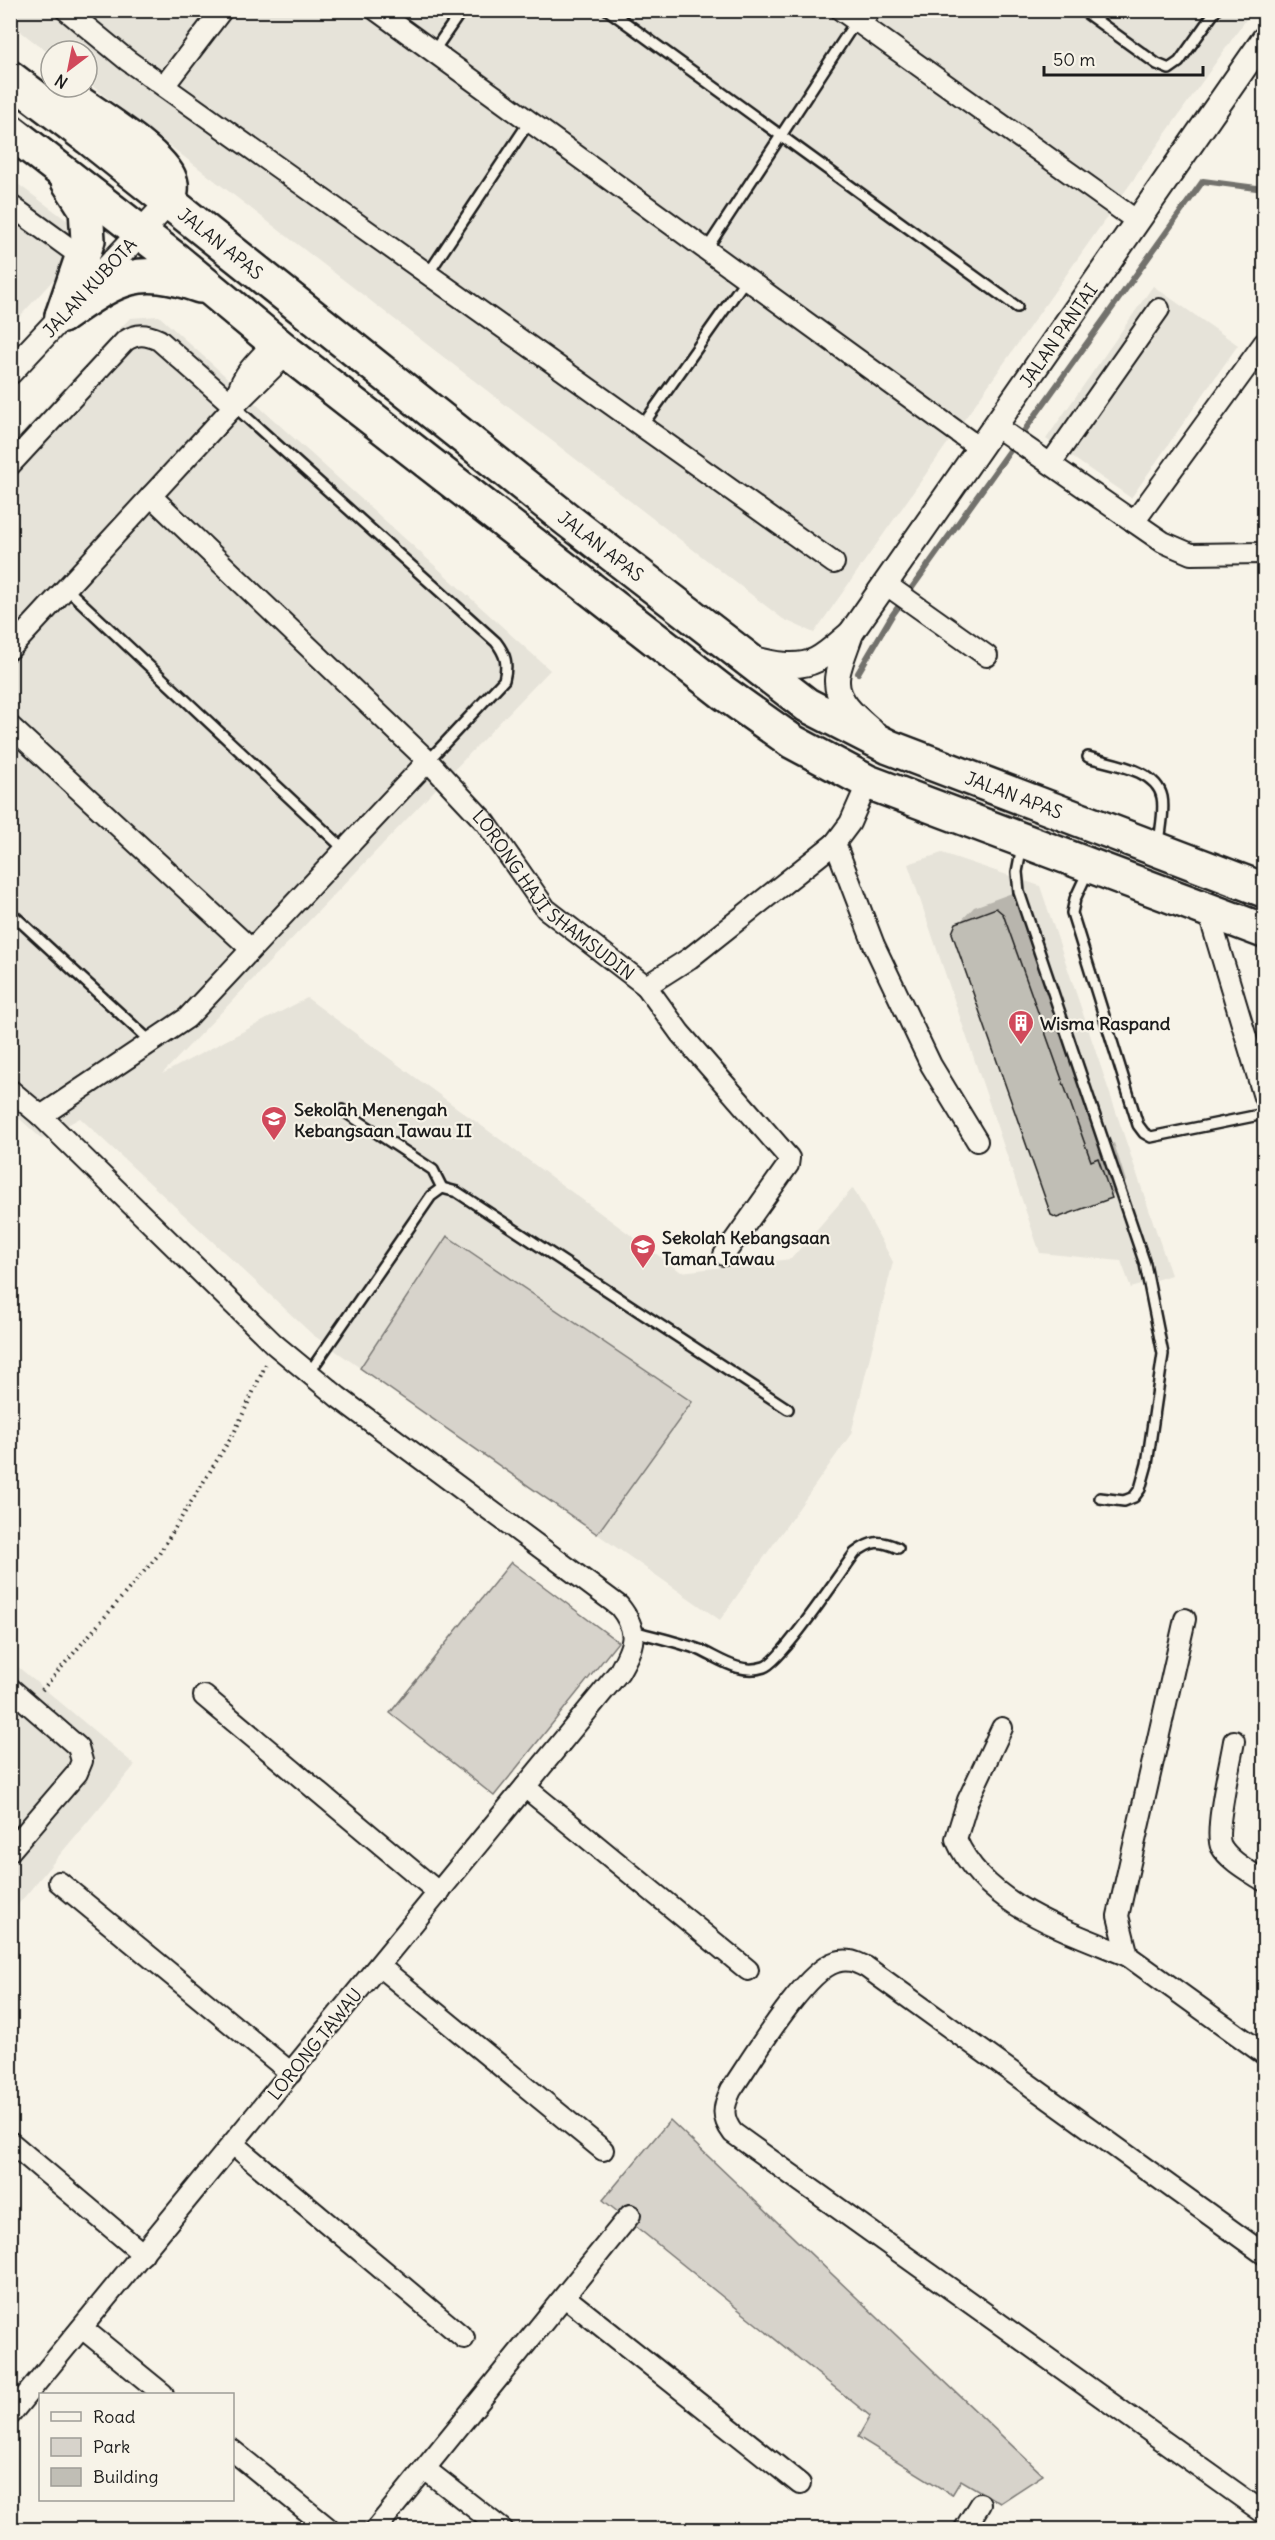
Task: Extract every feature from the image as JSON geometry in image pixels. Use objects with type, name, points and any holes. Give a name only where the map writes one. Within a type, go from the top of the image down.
[{"type":"highway","points":[[10,55],[39,76]]},
{"type":"highway","name":"JALAN APAS","points":[[10,78],[89,138],[741,656],[807,705],[889,747],[1264,890]]},
{"type":"highway","points":[[73,99],[137,145],[164,169],[170,178],[172,188],[168,202]]},
{"type":"highway","points":[[10,131],[213,290],[281,347],[724,693],[793,742],[868,782],[1264,931]]},
{"type":"highway","points":[[60,170],[86,209],[88,240],[62,316]]},
{"type":"highway","points":[[62,316],[101,290],[146,274],[165,275],[213,290]]},
{"type":"highway","points":[[314,317],[304,330],[304,337],[311,349],[369,398],[440,469]]},
{"type":"street","points":[[66,10],[164,86],[834,564]]},
{"type":"street","points":[[164,86],[222,10]]},
{"type":"street","points":[[376,10],[978,447]]},
{"type":"street","points":[[854,20],[1137,221]]},
{"type":"street","name":"JALAN PANTAI","points":[[851,633],[891,588],[978,447],[1000,429],[1137,221],[1264,39]]},
{"type":"street","name":"JALAN KUBOTA","points":[[15,359],[62,316],[168,202]]},
{"type":"street","points":[[10,205],[83,258]]},
{"type":"street","points":[[1042,458],[1159,309]]},
{"type":"street","points":[[10,465],[125,341],[133,336],[150,335],[159,339],[234,406]]},
{"type":"street","points":[[1134,522],[1264,344]]},
{"type":"street","points":[[10,649],[234,406],[281,347]]},
{"type":"street","points":[[1000,429],[1163,542],[1191,554],[1264,553]]},
{"type":"street","name":"LORONG HAJI SHAMSUDIN","points":[[151,496],[428,761],[486,823],[546,909],[646,986],[690,958],[835,843],[850,823],[868,782]]},
{"type":"street","points":[[891,588],[987,656]]},
{"type":"street","points":[[741,656],[773,664],[799,665],[816,660],[851,633]]},
{"type":"street","points":[[851,633],[837,680],[842,699],[854,715],[889,747]]},
{"type":"street","points":[[10,726],[251,949]]},
{"type":"street","points":[[41,1116],[186,1018],[428,761]]},
{"type":"street","points":[[835,843],[874,945],[922,1045],[977,1141]]},
{"type":"street","points":[[1208,910],[1264,1097]]},
{"type":"street","points":[[646,986],[680,1033],[789,1158],[788,1165],[724,1255]]},
{"type":"street","points":[[10,1090],[41,1116],[274,1344],[338,1397],[619,1606],[629,1619],[633,1631]]},
{"type":"street","points":[[1128,1956],[1118,1916],[1185,1618]]},
{"type":"street","name":"LORONG TAWAU","points":[[10,2415],[619,1672],[630,1649],[633,1631]]},
{"type":"street","points":[[10,1688],[78,1747],[82,1761],[77,1773],[11,1851]]},
{"type":"street","points":[[204,1696],[439,1893]]},
{"type":"street","points":[[1002,1728],[968,1800],[956,1839],[964,1858],[983,1879],[1014,1904],[1053,1925],[1128,1956],[1264,2054]]},
{"type":"street","points":[[1234,1741],[1219,1829],[1221,1845],[1232,1858],[1264,1881]]},
{"type":"street","points":[[525,1787],[748,1970]]},
{"type":"street","points":[[59,1882],[291,2073]]},
{"type":"street","points":[[1264,2254],[876,1974],[851,1960],[835,1962],[813,1976],[792,2002],[725,2102],[723,2114],[726,2124],[733,2133],[1264,2513]]},
{"type":"street","points":[[379,1966],[603,2150]]},
{"type":"street","points":[[10,2142],[143,2254]]},
{"type":"street","points":[[233,2144],[464,2338]]},
{"type":"street","points":[[375,2529],[630,2215]]},
{"type":"street","points":[[565,2297],[800,2484]]},
{"type":"street","points":[[82,2328],[162,2393]]},
{"type":"street","points":[[234,2452],[328,2528]]},
{"type":"street","points":[[425,2469],[503,2529]]},
{"type":"street","points":[[964,2529],[980,2504]]},
{"type":"lane","points":[[433,52],[462,10]]},
{"type":"lane","points":[[608,10],[1017,307]]},
{"type":"lane","points":[[706,250],[854,20],[876,10]]},
{"type":"lane","points":[[1082,10],[1157,64],[1169,69],[1179,62],[1216,10]]},
{"type":"lane","points":[[429,274],[530,122]]},
{"type":"lane","points":[[642,426],[746,279]]},
{"type":"lane","points":[[234,406],[496,642],[505,654],[507,668],[504,680],[428,761]]},
{"type":"lane","points":[[66,588],[345,850]]},
{"type":"lane","points":[[1088,757],[1144,774],[1156,783],[1162,798],[1158,850]]},
{"type":"lane","points":[[1024,841],[1017,872],[1019,892],[1145,1264],[1163,1354],[1148,1464],[1140,1489],[1134,1497],[1124,1500],[1100,1498]]},
{"type":"lane","points":[[1091,864],[1075,899],[1072,913],[1138,1125],[1144,1133],[1151,1137],[1264,1114]]},
{"type":"lane","points":[[10,912],[152,1043]]},
{"type":"lane","points":[[342,1110],[433,1170],[442,1188],[457,1192],[788,1409]]},
{"type":"lane","points":[[309,1373],[431,1196],[442,1188]]},
{"type":"lane","points":[[633,1631],[700,1650],[723,1664],[746,1669],[766,1667],[782,1653],[855,1553],[867,1544],[881,1540],[898,1548]]},
{"type":"path","points":[[29,1704],[159,1554],[235,1431],[274,1344]]},
{"type":"shaded area","points":[[10,11],[1252,11],[814,633],[783,619],[99,91],[99,39],[39,39],[39,46],[11,24]]},
{"type":"shaded area","points":[[11,179],[72,224],[66,266],[11,326]]},
{"type":"shaded area","points":[[1153,286],[1238,345],[1131,498],[1046,439]]},
{"type":"shaded area","points":[[159,316],[550,670],[162,1074],[307,998],[681,1272],[791,1259],[853,1188],[893,1262],[851,1434],[720,1620],[313,1335],[80,1118],[42,1139],[11,1111],[11,444],[130,318]]},
{"type":"shaded area","points":[[942,853],[1040,886],[1171,1275],[1131,1288],[1121,1261],[1040,1253],[908,864]]},
{"type":"shaded area","points":[[11,1661],[135,1765],[11,1913]]},
{"type":"green space","points":[[447,1236],[692,1402],[597,1534],[360,1368]]},
{"type":"green space","points":[[511,1562],[618,1642],[494,1796],[390,1713]]},
{"type":"green space","points":[[670,2120],[1043,2475],[1000,2503],[961,2480],[952,2495],[858,2437],[870,2416],[603,2200]]},
{"type":"building","name":"Wisma Raspand","points":[[996,908],[1003,914],[1091,1161],[1098,1158],[1112,1198],[1057,1218],[1051,1215],[952,933],[956,923]]},
{"type":"waterway","points":[[858,673],[891,617],[1203,181],[1264,189]]},
{"type":"place","name":"Wisma Raspand","points":[[1021,1046]]},
{"type":"place","name":"Sekolah Menengah Kebangsaan Tawau II","points":[[274,1142]]},
{"type":"place","name":"Sekolah Kebangsaan Taman Tawau","points":[[643,1270]]}]
